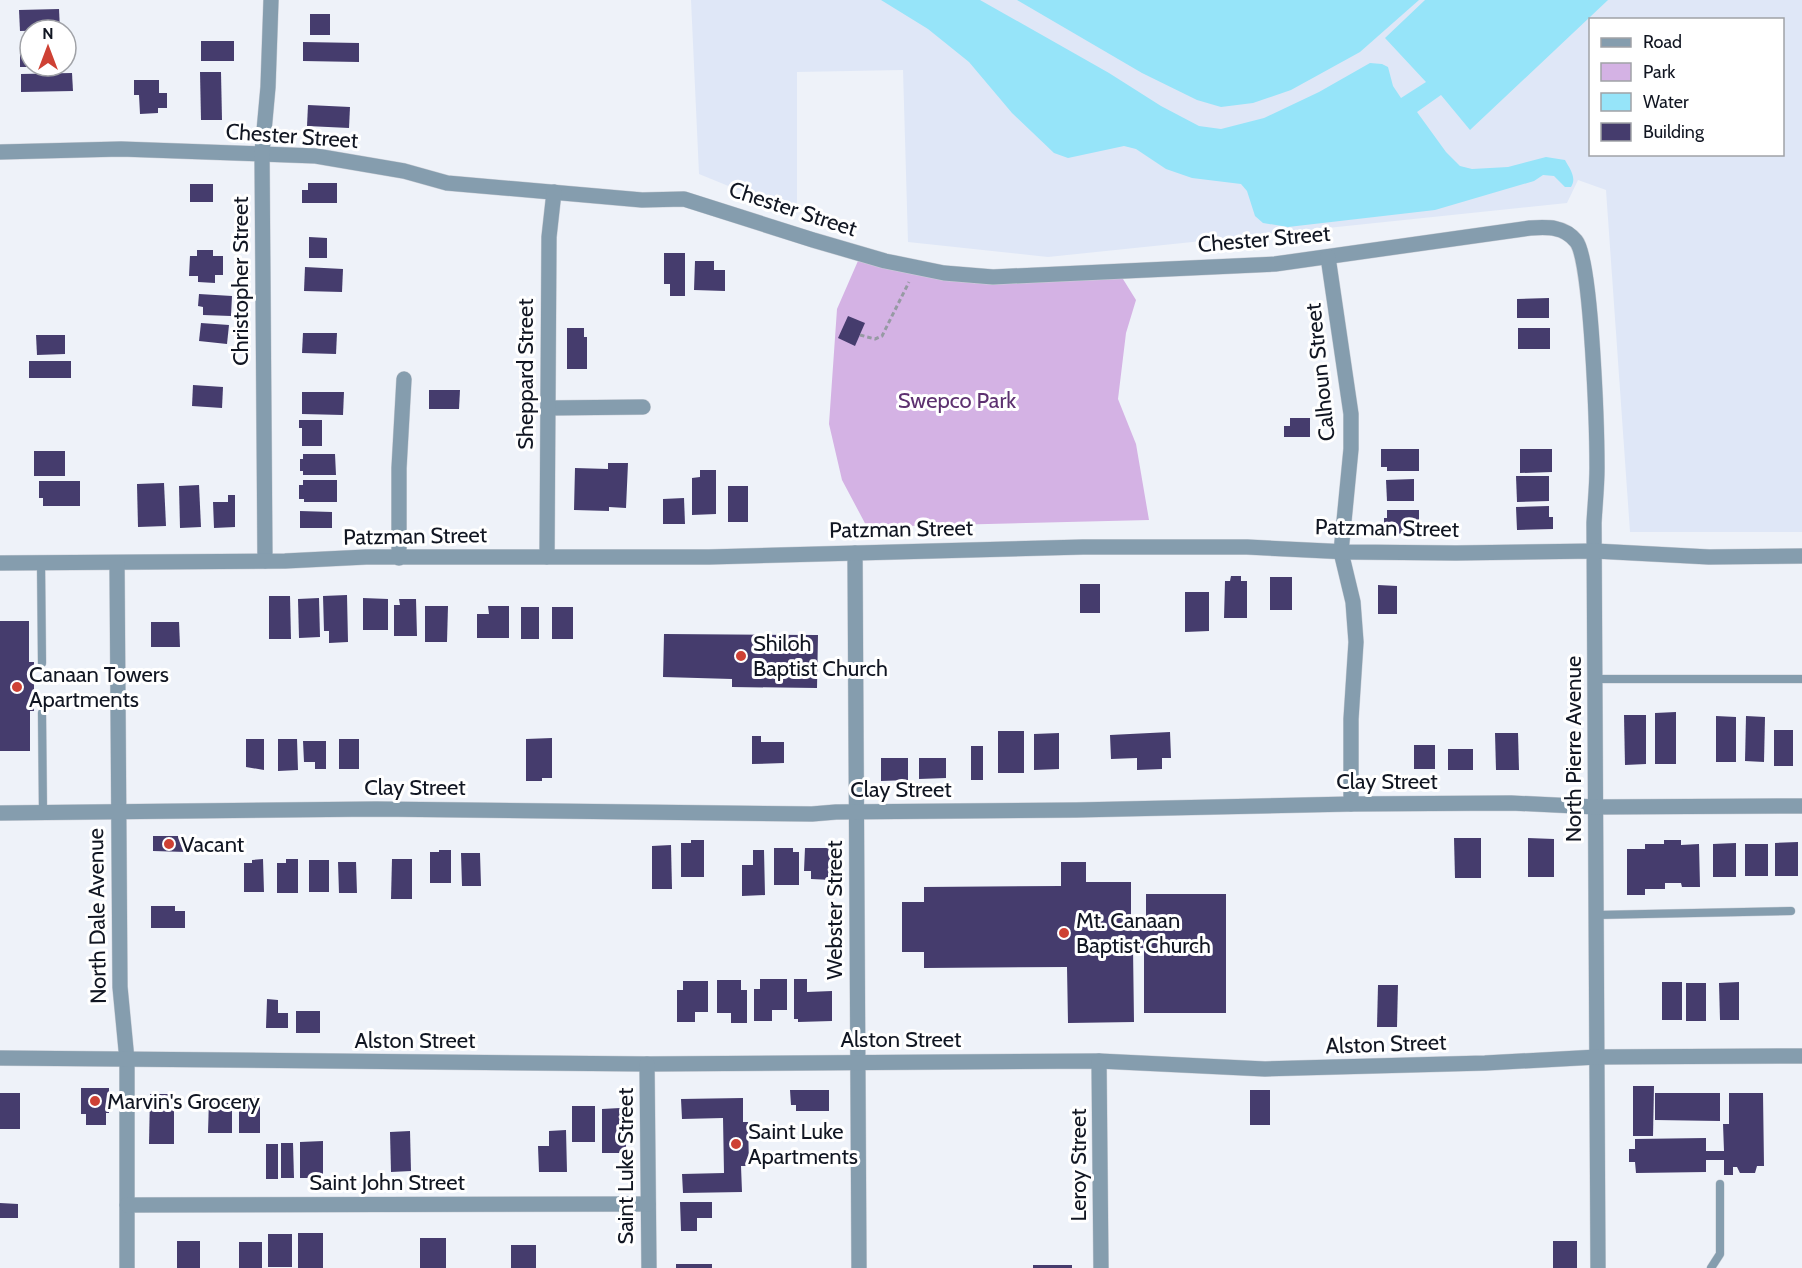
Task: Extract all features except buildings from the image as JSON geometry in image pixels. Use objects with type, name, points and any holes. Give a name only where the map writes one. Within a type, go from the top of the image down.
[{"type":"street","name":"Christopher Street","points":[[265,561],[262,153],[268,87],[271,0]]},
{"type":"street","name":"Chester Street","points":[[0,152],[121,148],[316,156],[404,171],[447,183],[642,200],[684,199],[885,261],[944,273],[993,277],[1275,264],[1530,228],[1554,227],[1570,235]]},
{"type":"street","name":"Sheppard Street","points":[[547,557],[549,237],[554,192]]},
{"type":"street","name":"North Pierre Avenue","points":[[1570,235],[1578,243],[1583,256],[1588,295],[1597,468],[1595,679],[1598,1268]]},
{"type":"street","name":"Calhoun Street","points":[[1328,257],[1351,414],[1351,449],[1341,552],[1353,602],[1356,642],[1351,718],[1351,804]]},
{"type":"street","points":[[399,558],[399,468],[404,379]]},
{"type":"street","points":[[548,408],[643,407]]},
{"type":"street","name":"Patzman Street","points":[[0,563],[709,556],[1173,547],[1281,548],[1341,552],[1595,551],[1709,556],[1802,556]]},
{"type":"street","name":"Webster Street","points":[[855,553],[859,1268]]},
{"type":"street","name":"North Dale Avenue","points":[[117,563],[120,987],[127,1060],[128,1268]]},
{"type":"street","name":"Clay Street","points":[[0,813],[376,809],[809,814],[1351,804],[1511,803],[1596,807],[1802,806]]},
{"type":"street","name":"Alston Street","points":[[0,1058],[647,1064],[1099,1061],[1288,1069],[1597,1057],[1802,1056]]},
{"type":"street","name":"Leroy Street","points":[[1099,1061],[1101,1268]]},
{"type":"street","name":"Saint Luke Street","points":[[647,1064],[649,1268]]},
{"type":"street","name":"Saint John Street","points":[[126,1205],[648,1204]]},
{"type":"lane","points":[[41,563],[42,663]]},
{"type":"lane","points":[[1595,679],[1802,679]]},
{"type":"lane","points":[[42,713],[43,812]]},
{"type":"lane","points":[[1596,915],[1791,911]]},
{"type":"lane","points":[[1711,1268],[1720,1254],[1720,1184]]},
{"type":"path","points":[[860,335],[875,339],[882,336],[917,267]]},
{"type":"shaded area","points":[[691,0],[1802,0],[1802,532],[1630,532],[1606,190],[1578,180],[1567,203],[1048,257],[908,242],[903,70],[797,72],[797,214],[699,174]]},
{"type":"green space","name":"Swepco Park","points":[[861,254],[944,273],[1118,271],[1136,300],[1126,333],[1118,399],[1136,444],[1149,520],[867,527],[842,480],[829,424],[837,309]]},
{"type":"water","points":[[881,0],[980,0],[1109,73],[1161,106],[1199,126],[1221,129],[1264,118],[1319,92],[1370,63],[1388,67],[1393,86],[1401,98],[1426,82],[1385,38],[1425,0],[1608,0],[1470,130],[1441,95],[1417,112],[1446,152],[1460,166],[1472,169],[1508,167],[1546,157],[1565,160],[1573,177],[1571,187],[1565,187],[1554,176],[1543,175],[1534,181],[1435,210],[1288,227],[1263,223],[1255,216],[1247,191],[1241,184],[1192,178],[1166,169],[1136,149],[1124,146],[1068,158],[1054,153],[1012,113],[969,62],[928,29]]},
{"type":"water","points":[[1017,0],[1419,0],[1360,52],[1291,90],[1253,103],[1221,107],[1197,100],[1142,73]]},
{"type":"place","name":"Shiloh Baptist Church","points":[[741,656]]},
{"type":"place","name":"Canaan Towers Apartments","points":[[17,687]]},
{"type":"place","name":"Vacant","points":[[169,844]]},
{"type":"place","name":"Mt. Canaan Baptist Church","points":[[1064,933]]},
{"type":"place","name":"Marvin's Grocery","points":[[95,1101]]},
{"type":"place","name":"Saint Luke Apartments","points":[[736,1144]]}]
